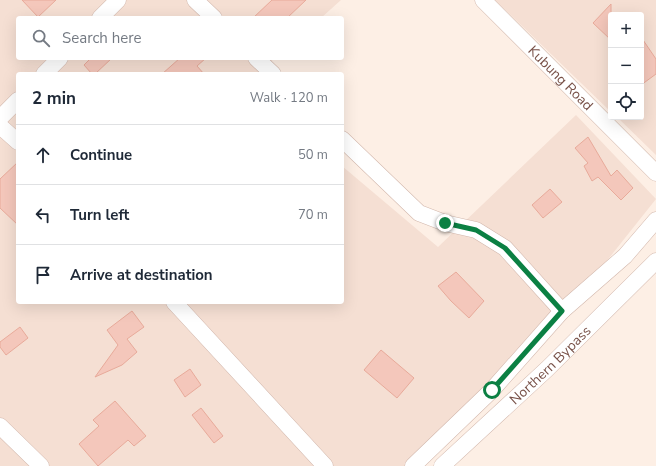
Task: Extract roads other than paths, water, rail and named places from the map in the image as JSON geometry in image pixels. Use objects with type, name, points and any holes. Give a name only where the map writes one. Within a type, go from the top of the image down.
[{"type":"street","points":[[102,16],[118,0]]},
{"type":"street","points":[[195,0],[212,16]]},
{"type":"street","name":"Kubung Road","points":[[482,0],[656,173]]},
{"type":"street","points":[[46,72],[58,60]]},
{"type":"street","points":[[258,60],[271,72]]},
{"type":"street","points":[[0,118],[16,102]]},
{"type":"street","points":[[0,126],[16,140]]},
{"type":"street","points":[[344,142],[419,213],[445,223],[476,230],[505,248],[562,311]]},
{"type":"street","points":[[413,466],[492,390],[562,311],[625,256],[656,220]]},
{"type":"street","name":"Northern Bypass","points":[[442,466],[547,369],[656,261]]},
{"type":"street","points":[[176,304],[325,466]]},
{"type":"street","points":[[0,426],[41,466]]}]
